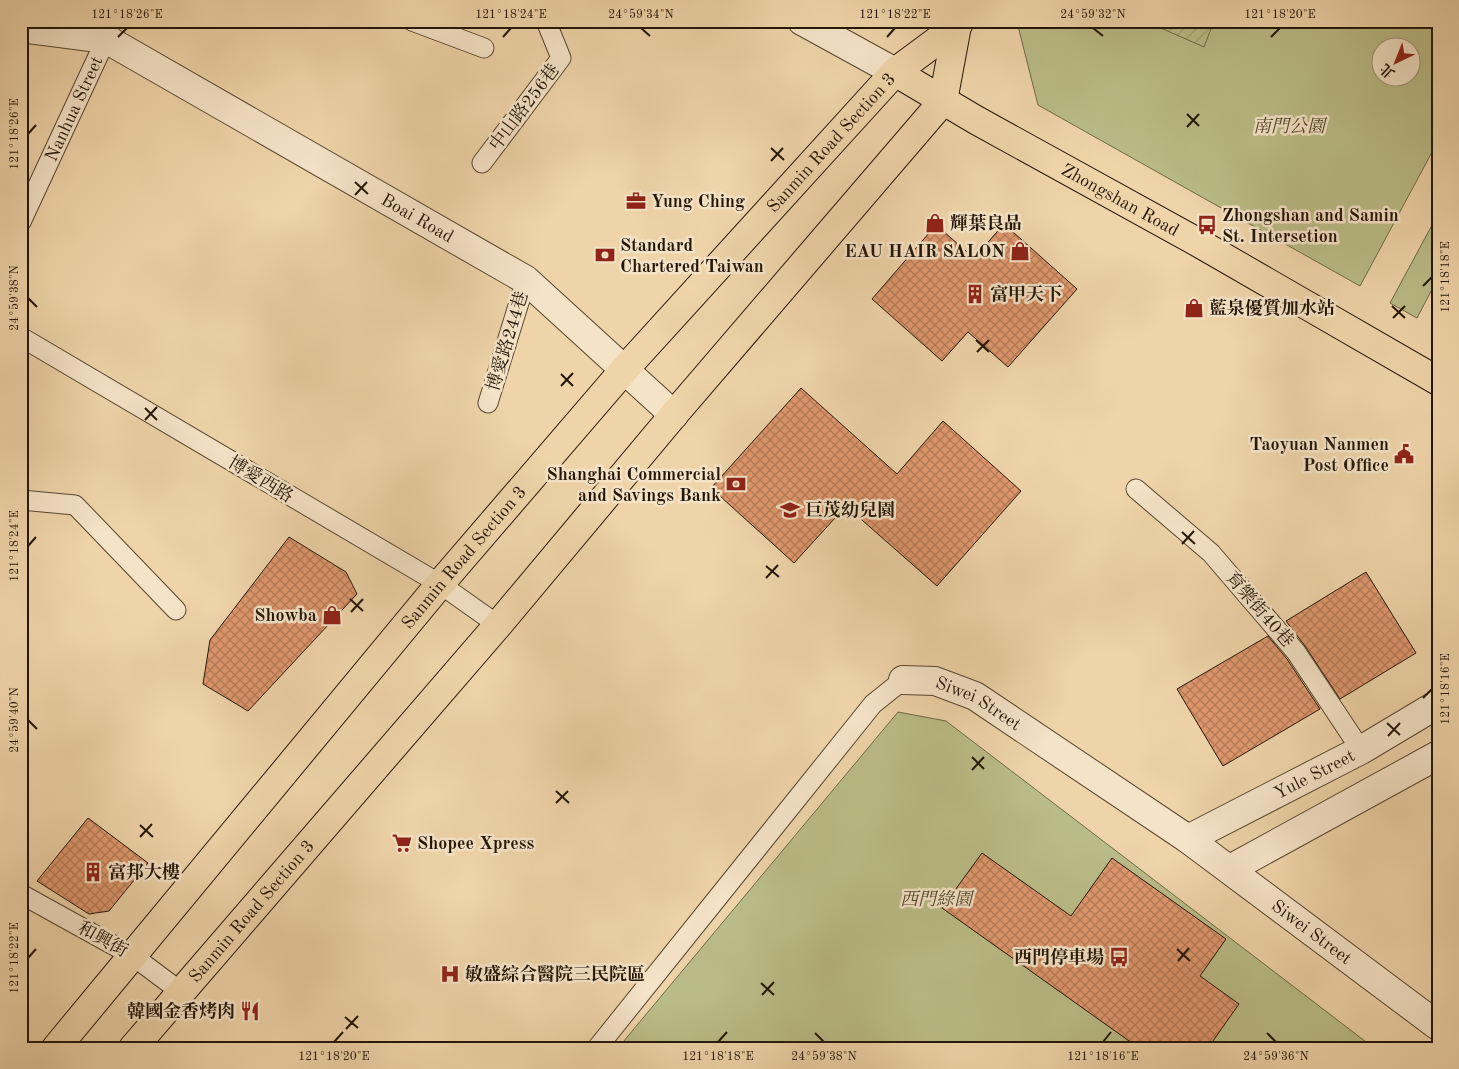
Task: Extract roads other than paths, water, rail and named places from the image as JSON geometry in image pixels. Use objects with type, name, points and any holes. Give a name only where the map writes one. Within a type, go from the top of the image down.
[{"type":"main road","name":"Sanmin Road Section 3","points":[[56,1048],[440,584],[624,370],[895,72],[959,24]]},
{"type":"main road","name":"Sanmin Road Section 3","points":[[133,1048],[498,625],[674,415],[943,102],[959,24]]},
{"type":"main road","name":"Zhongshan Road","points":[[895,72],[943,102],[1192,239],[1438,381]]},
{"type":"street","name":"Zhongshan Road","points":[[802,21],[895,72]]},
{"type":"street","name":"Boai Road","points":[[21,28],[109,30],[526,280],[674,415]]},
{"type":"street","name":"Siwei Street","points":[[903,680],[935,681],[975,696],[1188,839],[1438,1026]]},
{"type":"street","name":"Yule Street","points":[[1188,839],[1361,750],[1438,704]]},
{"type":"street","points":[[1230,869],[1438,754]]},
{"type":"lane","points":[[412,21],[484,48]]},
{"type":"lane","name":"中山路256巷","points":[[482,163],[561,58],[546,21]]},
{"type":"lane","name":"Nanhua Street","points":[[21,222],[109,30]]},
{"type":"lane","name":"博愛路244巷","points":[[488,403],[526,280]]},
{"type":"lane","name":"博愛西路","points":[[21,337],[440,584],[498,625]]},
{"type":"lane","name":"育樂街40巷","points":[[1136,489],[1211,553],[1284,637],[1361,750]]},
{"type":"lane","points":[[21,500],[75,504],[176,610]]},
{"type":"lane","name":"Siwei Street","points":[[597,1048],[873,704],[903,680]]},
{"type":"lane","name":"和興街","points":[[21,894],[134,956],[180,992]]},
{"type":"place","name":"Yung Ching","points":[[636,201]]},
{"type":"place","name":"輝葉良品","points":[[935,223]]},
{"type":"place","name":"Zhongshan and Samin St. Intersetion","points":[[1207,225]]},
{"type":"place","name":"EAU HAIR SALON","points":[[1020,251]]},
{"type":"place","name":"Standard Chartered Taiwan","points":[[605,255]]},
{"type":"place","name":"富甲天下","points":[[975,294]]},
{"type":"place","name":"藍泉優質加水站","points":[[1194,308]]},
{"type":"place","name":"Taoyuan Nanmen Post Office","points":[[1404,454]]},
{"type":"place","name":"Shanghai Commercial and Savings Bank","points":[[736,484]]},
{"type":"place","name":"巨茂幼兒園","points":[[790,510]]},
{"type":"place","name":"Showba","points":[[332,615]]},
{"type":"place","name":"Shopee Xpress","points":[[402,843]]},
{"type":"place","name":"富邦大樓","points":[[93,872]]},
{"type":"place","name":"西門停車場","points":[[1119,957]]},
{"type":"place","name":"敏盛綜合醫院三民院區","points":[[450,974]]},
{"type":"place","name":"韓國金香烤肉","points":[[250,1011]]},
{"type":"park label","name":"南門公園","points":[[1289,126]]},
{"type":"park label","name":"西門綠園","points":[[936,899]]}]
